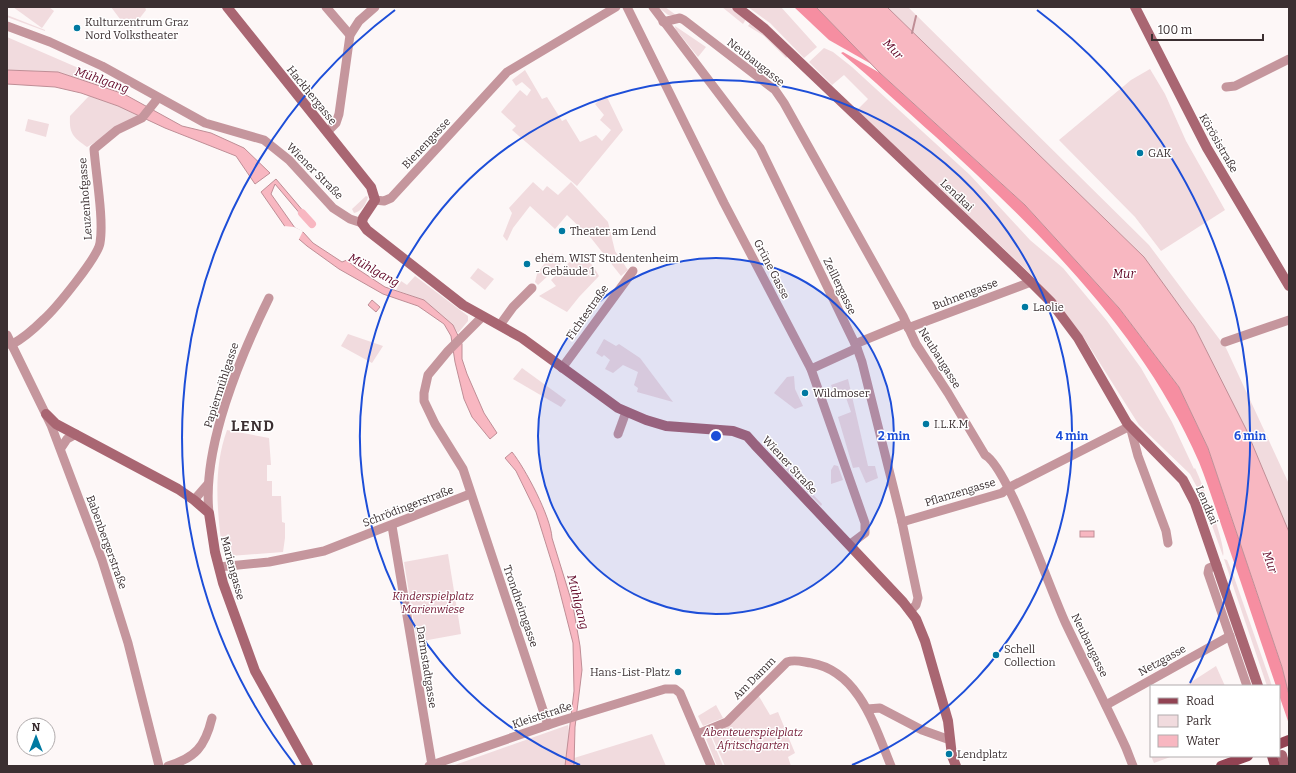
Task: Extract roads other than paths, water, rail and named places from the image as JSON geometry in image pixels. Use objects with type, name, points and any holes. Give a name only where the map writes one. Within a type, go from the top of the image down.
[{"type":"main road","name":"Hackhergasse","points":[[227,7],[371,187],[375,200]]},
{"type":"main road","name":"Lendkai","points":[[737,7],[765,29],[1051,302],[1078,338],[1130,426],[1183,480],[1196,503],[1258,685]]},
{"type":"main road","name":"Körösistraße","points":[[1135,7],[1207,148],[1289,286]]},
{"type":"main road","points":[[362,223],[363,218],[375,200]]},
{"type":"main road","name":"Wiener Straße","points":[[362,223],[367,230],[433,282],[482,317],[500,325],[522,338],[618,408],[666,426],[720,429],[746,436],[910,611],[918,623],[925,641],[948,721],[950,742]]},
{"type":"main road","points":[[46,414],[56,424],[178,489],[194,500],[209,514]]},
{"type":"main road","name":"Mariengasse","points":[[209,514],[219,567],[255,672],[308,766]]},
{"type":"main road","points":[[950,742],[952,756],[956,766]]},
{"type":"main road","points":[[950,742],[964,766]]},
{"type":"main road","points":[[1221,766],[1245,757]]},
{"type":"main road","points":[[1278,757],[1285,766]]},
{"type":"street","points":[[326,7],[350,35]]},
{"type":"street","points":[[327,132],[336,123],[339,114],[350,35],[359,21],[375,7]]},
{"type":"street","name":"Bienengasse","points":[[375,200],[384,201],[391,198],[507,72],[616,7]]},
{"type":"street","name":"Grüne Gasse","points":[[627,7],[724,203],[810,369],[865,523],[865,533],[849,545]]},
{"type":"street","name":"Zeillergasse","points":[[653,7],[760,148],[856,346],[862,362],[902,522],[918,598],[916,605],[910,611]]},
{"type":"street","name":"Neubaugasse","points":[[663,22],[680,18],[684,20],[775,90],[784,102],[907,326],[985,455],[990,458],[1008,488],[1066,623],[1106,705],[1133,766]]},
{"type":"street","name":"Wiener Straße","points":[[7,26],[50,42],[102,66],[205,123],[264,140],[289,160],[333,208],[350,219],[362,223]]},
{"type":"street","points":[[1226,87],[1235,86],[1289,59]]},
{"type":"street","name":"Leuzenhofgasse","points":[[11,345],[23,339],[46,318],[84,270],[100,245],[100,223],[94,149],[117,130],[142,118],[158,98]]},
{"type":"street","name":"Fichtestraße","points":[[562,368],[633,271]]},
{"type":"street","name":"Buhnengasse","points":[[810,369],[856,346],[907,326],[1031,282]]},
{"type":"street","points":[[500,325],[513,306],[532,288]]},
{"type":"street","name":"Papiermühlgasse","points":[[209,514],[208,484],[213,451],[235,375],[249,340],[269,298]]},
{"type":"street","name":"Schrödingerstraße","points":[[219,567],[269,562],[324,551],[392,526],[470,494],[463,469],[435,424],[424,401],[424,393],[428,375],[448,350],[482,317]]},
{"type":"street","points":[[1225,342],[1289,320]]},
{"type":"street","name":"Babenbergerstraße","points":[[7,335],[61,448],[102,560],[125,632],[159,766]]},
{"type":"street","points":[[618,434],[626,412]]},
{"type":"street","name":"Pflanzengasse","points":[[902,522],[1002,493],[1008,488],[1130,426]]},
{"type":"street","name":"Lendkai","points":[[1130,426],[1138,456],[1166,531],[1168,543]]},
{"type":"street","points":[[61,448],[66,439],[76,434]]},
{"type":"street","points":[[194,500],[208,484]]},
{"type":"street","name":"Trondheimgasse","points":[[470,494],[548,725]]},
{"type":"street","name":"Darmstadtgasse","points":[[392,526],[430,765]]},
{"type":"street","points":[[1217,565],[1209,568],[1208,570],[1247,685]]},
{"type":"street","name":"Netzgasse","points":[[1106,705],[1230,636]]},
{"type":"street","name":"Am Damm","points":[[698,734],[727,722],[787,662],[793,660],[820,664],[837,673],[850,685],[867,709]]},
{"type":"street","name":"Kleiststraße","points":[[430,765],[548,725],[665,689],[675,689],[680,693],[698,734]]},
{"type":"street","points":[[889,766],[867,709],[880,708],[922,730],[950,742]]},
{"type":"street","points":[[168,766],[192,756],[210,729],[212,718]]},
{"type":"street","points":[[698,734],[712,766]]},
{"type":"water","name":"Mur","points":[[816,7],[887,7],[1144,257],[1194,326],[1246,429],[1289,532],[1289,695],[1282,667],[1208,448],[1179,387],[1119,308],[1025,205],[880,73]]},
{"type":"water","name":"Mühlgang","points":[[7,70],[58,72],[124,94],[182,126],[211,133],[244,148],[270,173],[255,184],[236,156],[165,128],[118,106],[81,93],[55,87],[7,84]]},
{"type":"water","name":"Mühlgang","points":[[276,179],[310,219],[307,222],[275,184],[271,194],[295,228],[303,232],[313,243],[342,262],[347,260],[356,268],[385,287],[424,300],[453,325],[462,344],[462,359],[467,374],[484,413],[497,433],[490,439],[472,417],[464,399],[455,362],[451,336],[444,324],[418,306],[383,294],[339,269],[307,246],[286,228],[261,192]]},
{"type":"water","points":[[372,300],[380,307],[376,312],[368,305]]},
{"type":"water","name":"Mühlgang","points":[[512,452],[530,481],[547,518],[573,606],[580,646],[582,670],[575,727],[574,766],[565,766],[574,691],[573,643],[555,573],[536,512],[516,471],[505,458]]},
{"type":"water","points":[[1080,531],[1094,531],[1094,537],[1080,537]]},
{"type":"waterway","points":[[912,33],[916,16]]},
{"type":"waterway","points":[[302,213],[312,224]]},
{"type":"place","name":"Kulturzentrum Graz Nord Volkstheater","points":[[77,28]]},
{"type":"place","name":"GAK","points":[[1140,153]]},
{"type":"place","name":"Theater am Lend","points":[[562,231]]},
{"type":"place","name":"ehem. WIST Studentenheim - Gebäude 1","points":[[527,264]]},
{"type":"place","name":"Laolie","points":[[1025,307]]},
{"type":"place","name":"Wildmoser","points":[[805,393]]},
{"type":"place","name":"I.L.K.M","points":[[926,424]]},
{"type":"place","name":"Schell Collection","points":[[996,655]]},
{"type":"place","name":"Hans-List-Platz","points":[[678,672]]},
{"type":"place","name":"Lendplatz","points":[[949,754]]},
{"type":"district","name":"LEND","points":[[253,426]]},
{"type":"park label","name":"Kinderspielplatz Marienwiese","points":[[433,602]]},
{"type":"park label","name":"Abenteuerspielplatz Afritschgarten","points":[[753,738]]}]
